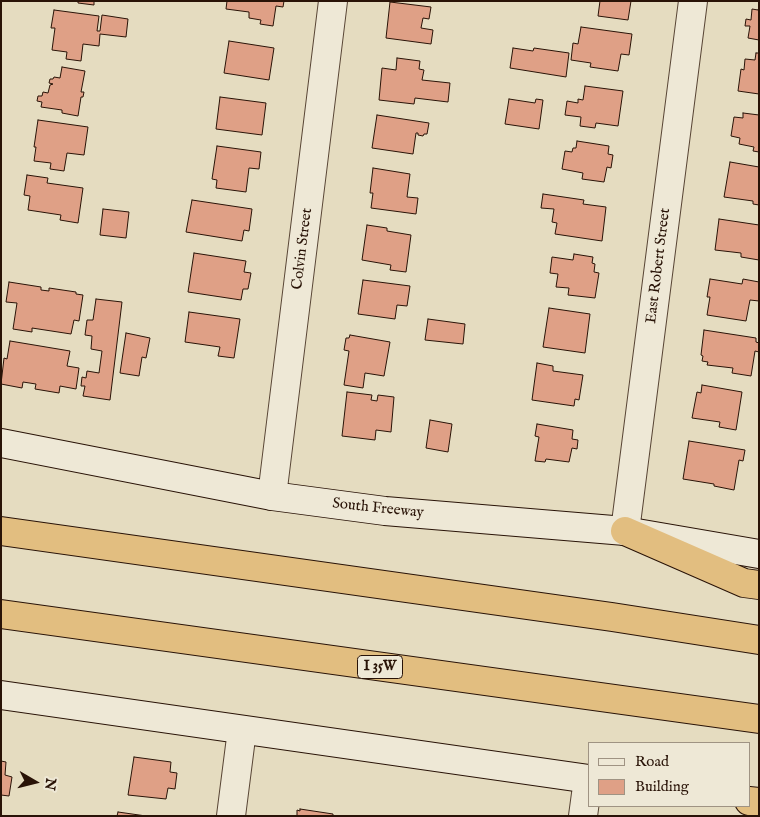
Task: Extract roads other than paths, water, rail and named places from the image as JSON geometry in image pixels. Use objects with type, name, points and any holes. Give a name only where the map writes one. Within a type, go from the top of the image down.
[{"type":"highway","points":[[625,531],[744,583],[759,586]]},
{"type":"highway","points":[[1,532],[612,616],[759,640]]},
{"type":"highway","name":"I 35W","points":[[1,614],[759,720]]},
{"type":"main road","name":"Colvin Street","points":[[272,496],[333,1]]},
{"type":"main road","name":"East Robert Street","points":[[625,531],[693,1]]},
{"type":"main road","name":"South Freeway","points":[[1,442],[272,496],[385,511],[625,531],[759,554]]},
{"type":"main road","points":[[1,695],[588,779]]},
{"type":"main road","points":[[231,816],[242,730]]},
{"type":"main road","points":[[583,816],[588,785]]}]
